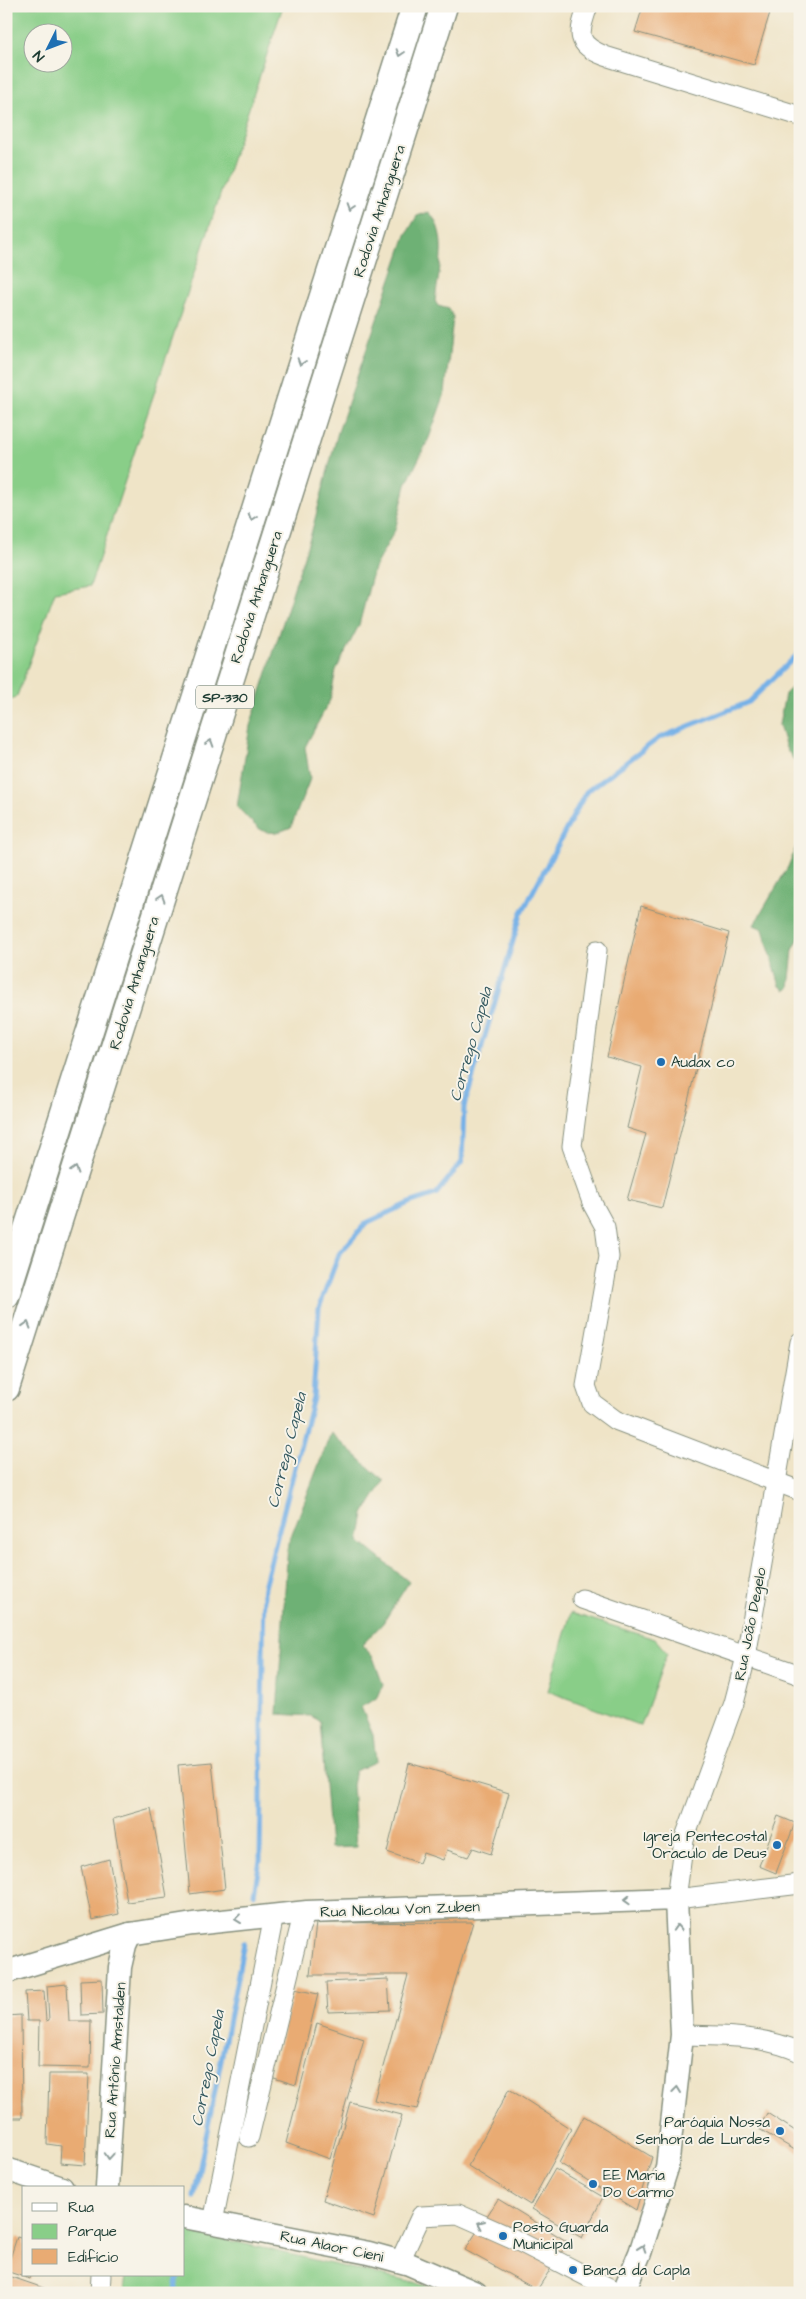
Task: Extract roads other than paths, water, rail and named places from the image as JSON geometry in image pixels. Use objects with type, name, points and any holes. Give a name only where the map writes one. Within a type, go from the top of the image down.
[{"type":"highway","name":"Rodovia Anhanguera","points":[[6,1296],[414,6]]},
{"type":"highway","name":"Rodovia Anhanguera","points":[[6,1388],[444,6]]},
{"type":"main road","name":"Rua Nicolau Von Zuben","points":[[6,1972],[130,1934],[274,1915],[306,1912],[676,1899]]},
{"type":"main road","points":[[623,2293],[640,2253],[667,2168],[682,2034],[676,1899]]},
{"type":"main road","name":"Rua Antônio Amstalden","points":[[107,2186],[120,1967],[125,1945],[130,1934]]},
{"type":"main road","points":[[70,1952],[101,1954],[120,1967]]},
{"type":"main road","points":[[6,2170],[56,2186]]},
{"type":"main road","name":"Rua Alaor Cieni","points":[[185,2217],[369,2253],[400,2262],[476,2293]]},
{"type":"street","points":[[588,6],[580,27],[580,37],[588,48],[605,56],[800,116]]},
{"type":"street","points":[[597,950],[572,1146],[592,1205],[605,1227],[609,1258],[586,1386],[592,1403],[615,1420],[800,1490]]},
{"type":"street","name":"Rua João Degelo","points":[[676,1899],[684,1840],[734,1703],[746,1657],[800,1342]]},
{"type":"street","points":[[582,1599],[800,1675]]},
{"type":"street","name":"Rua Nicolau Von Zuben","points":[[676,1899],[800,1884]]},
{"type":"street","points":[[249,2137],[300,1927],[306,1912]]},
{"type":"street","points":[[213,2222],[274,1915]]},
{"type":"street","points":[[682,2034],[749,2038],[782,2044],[800,2052]]},
{"type":"street","points":[[400,2262],[421,2216],[458,2214],[512,2238],[619,2293]]},
{"type":"street","points":[[100,2293],[101,2276]]},
{"type":"waterway","name":"Corrego Capela","points":[[254,1894],[260,1860],[264,1587],[313,1398],[319,1308],[339,1254],[366,1223],[409,1203],[436,1194],[462,1162],[464,1107],[521,914],[586,792],[659,738],[749,702],[800,652]]},
{"type":"waterway","name":"Corrego Capela","points":[[194,2197],[244,1943]]},
{"type":"waterway","name":"Corrego Capela","points":[[174,2293],[178,2276]]},
{"type":"place","name":"Audax co","points":[[661,1062]]},
{"type":"place","name":"Igreja Pentecostal Oraculo de Deus","points":[[777,1845]]},
{"type":"place","name":"Paróquia Nossa Senhora de Lurdes","points":[[780,2131]]},
{"type":"place","name":"EE Maria Do Carmo","points":[[593,2184]]},
{"type":"place","name":"Posto Guarda Municipal","points":[[503,2236]]},
{"type":"place","name":"Banca da Capla","points":[[573,2270]]}]
